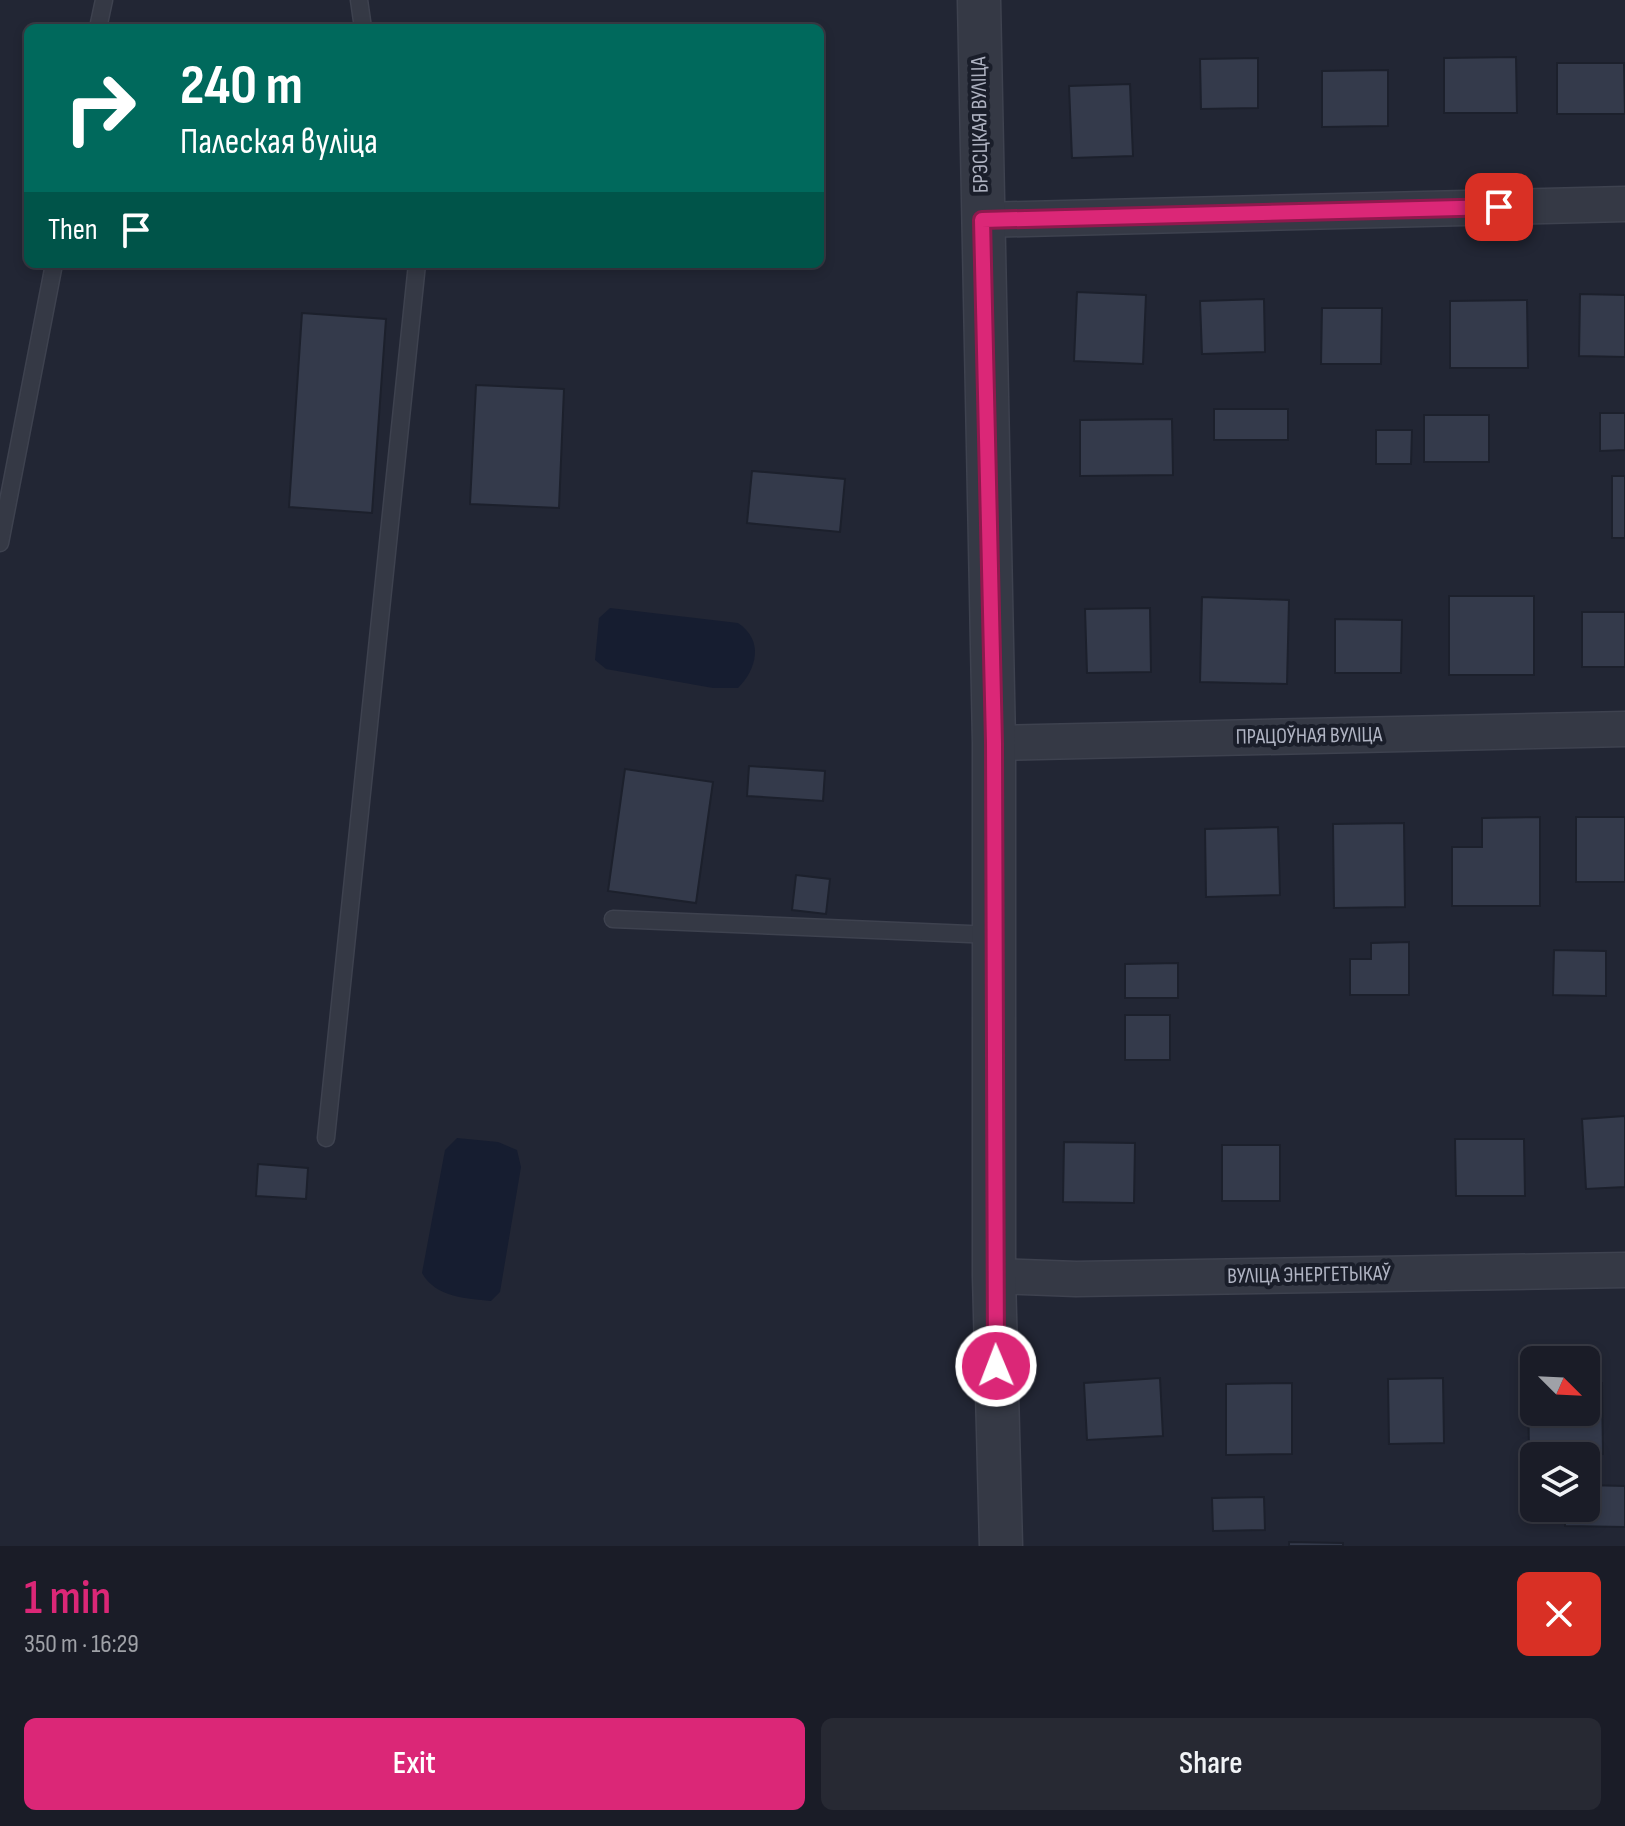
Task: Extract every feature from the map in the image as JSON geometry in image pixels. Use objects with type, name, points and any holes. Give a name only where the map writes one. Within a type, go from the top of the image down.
[{"type":"street","name":"БРЭСЦКАЯ ВУЛІЦА","points":[[979,0],[994,743],[994,1276],[1001,1546]]},
{"type":"street","points":[[982,220],[1625,204]]},
{"type":"street","name":"ПРАЦОЎНАЯ ВУЛІЦА","points":[[994,743],[1625,729]]},
{"type":"street","name":"ВУЛІЦА ЭНЕРГЕТЫКАЎ","points":[[994,1276],[1076,1279],[1625,1270]]},
{"type":"lane","points":[[99,24],[104,0]]},
{"type":"lane","points":[[359,0],[362,24]]},
{"type":"lane","points":[[0,543],[53,268]]},
{"type":"lane","points":[[326,1138],[417,268]]},
{"type":"lane","points":[[613,919],[995,935]]},
{"type":"water","points":[[610,608],[738,623],[752,638],[754,646],[750,672],[738,688],[713,688],[606,669],[595,660],[599,618]]},
{"type":"water","points":[[457,1138],[498,1142],[517,1150],[521,1167],[500,1292],[491,1301],[443,1292],[435,1288],[422,1273],[445,1150]]},
{"type":"building","points":[[1516,57],[1517,113],[1444,113],[1444,58]]},
{"type":"building","points":[[1258,58],[1258,108],[1201,109],[1200,59]]},
{"type":"building","points":[[1557,63],[1624,63],[1625,114],[1557,114]]},
{"type":"building","points":[[1388,70],[1388,126],[1322,127],[1322,71]]},
{"type":"building","points":[[1130,84],[1133,156],[1072,158],[1069,86]]},
{"type":"building","points":[[1077,292],[1146,295],[1143,364],[1074,361]]},
{"type":"building","points":[[1580,294],[1625,295],[1625,357],[1579,356]]},
{"type":"building","points":[[1264,299],[1265,352],[1202,354],[1200,301]]},
{"type":"building","points":[[1527,300],[1528,368],[1450,368],[1450,301]]},
{"type":"building","points":[[1322,308],[1382,308],[1381,364],[1321,364]]},
{"type":"building","points":[[302,313],[386,319],[372,513],[289,507]]},
{"type":"building","points":[[476,385],[564,389],[559,508],[470,504]]},
{"type":"building","points":[[1214,409],[1288,409],[1288,440],[1214,440]]},
{"type":"building","points":[[1600,413],[1625,413],[1625,450],[1600,451]]},
{"type":"building","points":[[1424,415],[1489,415],[1489,462],[1424,462]]},
{"type":"building","points":[[1172,419],[1173,475],[1080,476],[1080,420]]},
{"type":"building","points":[[1376,430],[1412,430],[1411,464],[1376,464]]},
{"type":"building","points":[[752,471],[845,479],[840,532],[747,523]]},
{"type":"building","points":[[1612,476],[1625,476],[1625,538],[1612,538]]},
{"type":"building","points":[[1449,596],[1534,596],[1534,675],[1449,675]]},
{"type":"building","points":[[1202,597],[1289,600],[1287,684],[1200,682]]},
{"type":"building","points":[[1150,608],[1151,672],[1087,673],[1085,609]]},
{"type":"building","points":[[1582,612],[1625,612],[1625,667],[1582,667]]},
{"type":"building","points":[[1335,619],[1402,620],[1401,673],[1335,673]]},
{"type":"building","points":[[749,766],[825,771],[823,801],[747,796]]},
{"type":"building","points":[[625,769],[713,782],[696,903],[608,891]]},
{"type":"building","points":[[1540,817],[1540,906],[1452,906],[1452,847],[1482,847],[1482,818]]},
{"type":"building","points":[[1576,817],[1625,817],[1625,882],[1576,882]]},
{"type":"building","points":[[1404,823],[1405,907],[1334,908],[1333,824]]},
{"type":"building","points":[[1278,827],[1280,895],[1206,897],[1205,829]]},
{"type":"building","points":[[796,875],[830,879],[826,914],[792,910]]},
{"type":"building","points":[[1409,942],[1409,995],[1350,995],[1350,959],[1371,959],[1371,943]]},
{"type":"building","points":[[1554,950],[1606,951],[1606,996],[1553,995]]},
{"type":"building","points":[[1178,963],[1178,998],[1125,998],[1125,964]]},
{"type":"building","points":[[1125,1015],[1170,1015],[1170,1060],[1125,1060]]},
{"type":"building","points":[[1625,1116],[1625,1187],[1586,1189],[1582,1119]]},
{"type":"building","points":[[1455,1139],[1524,1139],[1525,1196],[1456,1196]]},
{"type":"building","points":[[1064,1142],[1135,1143],[1134,1203],[1063,1202]]},
{"type":"building","points":[[1222,1145],[1280,1145],[1280,1201],[1222,1201]]},
{"type":"building","points":[[258,1164],[308,1168],[306,1199],[256,1196]]},
{"type":"building","points":[[1160,1378],[1163,1436],[1087,1440],[1084,1383]]},
{"type":"building","points":[[1443,1378],[1444,1443],[1389,1444],[1388,1379]]},
{"type":"building","points":[[1292,1383],[1292,1454],[1226,1455],[1226,1384]]},
{"type":"building","points":[[1600,1383],[1603,1454],[1600,1454],[1600,1442],[1529,1442],[1529,1426],[1600,1426]]},
{"type":"building","points":[[1600,1485],[1625,1486],[1625,1527],[1565,1526],[1565,1522],[1600,1522]]},
{"type":"building","points":[[1264,1497],[1265,1530],[1213,1531],[1212,1498]]},
{"type":"building","points":[[1289,1542],[1343,1543],[1343,1546],[1289,1546]]},
{"type":"route","points":[[996,1366],[994,743],[982,220],[1499,207]]}]
